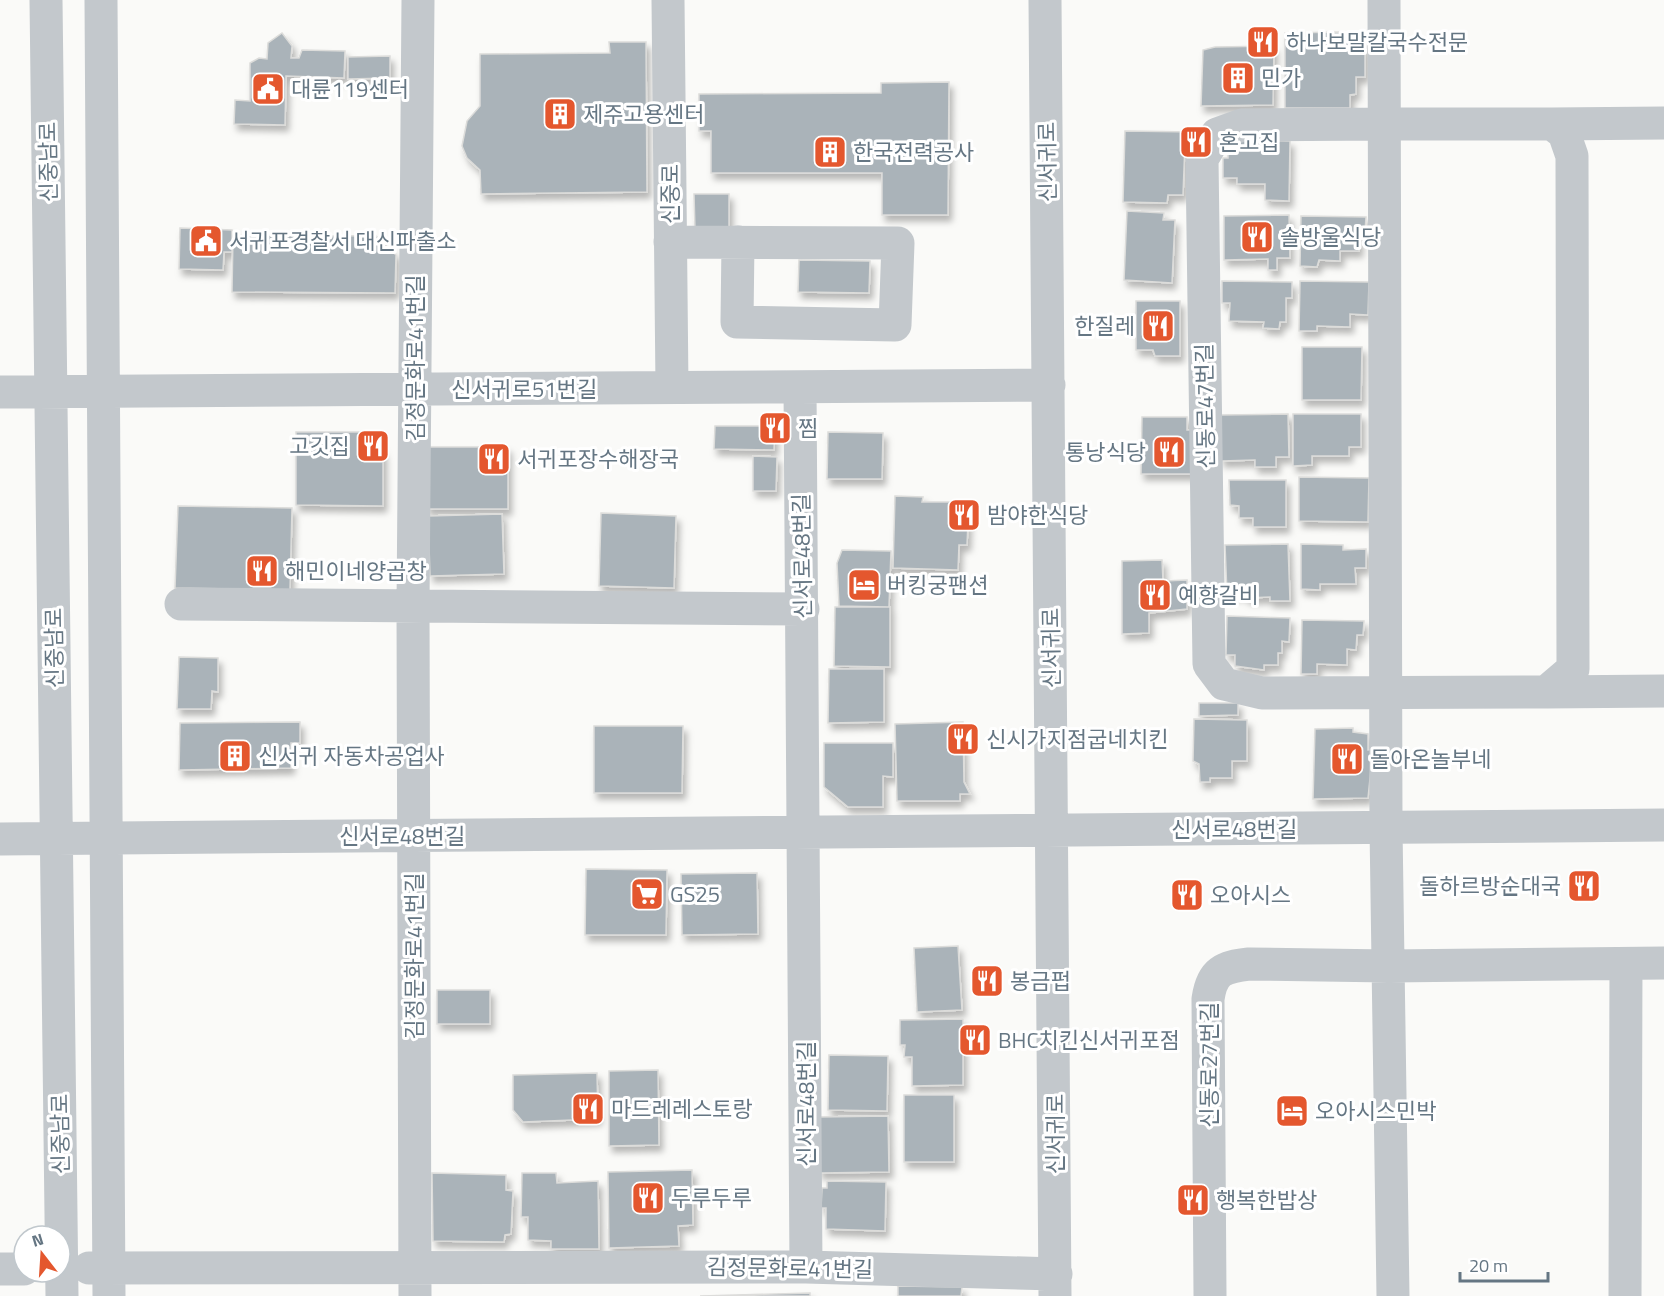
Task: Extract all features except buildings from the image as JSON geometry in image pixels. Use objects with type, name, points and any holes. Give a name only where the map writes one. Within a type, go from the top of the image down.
[{"type":"street","name":"신중남로","points":[[46,0],[60,1224]]},
{"type":"street","points":[[101,0],[109,1282]]},
{"type":"street","name":"김정문화로41번길","points":[[416,1282],[413,607],[418,0]]},
{"type":"street","name":"신중로","points":[[668,0],[672,387]]},
{"type":"street","name":"신서귀로","points":[[1045,0],[1056,1285]]},
{"type":"street","points":[[1384,0],[1386,828],[1393,1296]]},
{"type":"street","name":"신동로47번길","points":[[1664,123],[1242,125],[1217,134],[1202,159],[1209,664],[1224,684],[1262,693],[1664,691]]},
{"type":"street","points":[[1546,692],[1573,669],[1572,156],[1564,133],[1552,124]]},
{"type":"street","points":[[670,242],[738,242],[898,243],[895,325],[737,322],[738,242]]},
{"type":"street","name":"신서귀로51번길","points":[[0,392],[1049,385]]},
{"type":"street","name":"신서로48번길","points":[[800,387],[805,832],[806,1267]]},
{"type":"street","points":[[180,604],[803,609]]},
{"type":"street","name":"신서로48번길","points":[[0,839],[1664,825]]},
{"type":"street","name":"신동로27번길","points":[[1210,1296],[1208,999],[1212,978],[1224,970],[1249,963],[1389,966],[1664,963]]},
{"type":"street","points":[[1625,1296],[1626,963]]},
{"type":"street","name":"김정문화로41번길","points":[[72,1279],[109,1282],[416,1282],[806,1267],[1056,1285]]},
{"type":"place","name":"하나보말칼국수전문","points":[[1263,42]]},
{"type":"place","name":"민가","points":[[1238,78]]},
{"type":"place","name":"대륜119센터","points":[[268,89]]},
{"type":"place","name":"제주고용센터","points":[[560,114]]},
{"type":"place","name":"혼고집","points":[[1196,142]]},
{"type":"place","name":"한국전력공사","points":[[830,152]]},
{"type":"place","name":"솔방울식당","points":[[1257,237]]},
{"type":"place","name":"서귀포경찰서 대신파출소","points":[[206,241]]},
{"type":"place","name":"한질레","points":[[1158,326]]},
{"type":"place","name":"찜","points":[[775,428]]},
{"type":"place","name":"고깃집","points":[[373,446]]},
{"type":"place","name":"통낭식당","points":[[1169,452]]},
{"type":"place","name":"서귀포장수해장국","points":[[494,459]]},
{"type":"place","name":"밤야한식당","points":[[964,515]]},
{"type":"place","name":"해민이네양곱창","points":[[262,571]]},
{"type":"place","name":"버킹궁팬션","points":[[864,585]]},
{"type":"place","name":"예향갈비","points":[[1155,595]]},
{"type":"place","name":"신시가지점굽네치킨","points":[[963,739]]},
{"type":"place","name":"신서귀 자동차공업사","points":[[235,756]]},
{"type":"place","name":"돌아온놀부네","points":[[1347,759]]},
{"type":"place","name":"돌하르방순대국","points":[[1584,886]]},
{"type":"place","name":"GS25","points":[[647,894]]},
{"type":"place","name":"오아시스","points":[[1187,895]]},
{"type":"place","name":"봉금펍","points":[[987,981]]},
{"type":"place","name":"BHC치킨신서귀포점","points":[[975,1040]]},
{"type":"place","name":"마드레레스토랑","points":[[588,1109]]},
{"type":"place","name":"오아시스민박","points":[[1292,1111]]},
{"type":"place","name":"두루두루","points":[[648,1198]]},
{"type":"place","name":"행복한밥상","points":[[1193,1200]]}]
